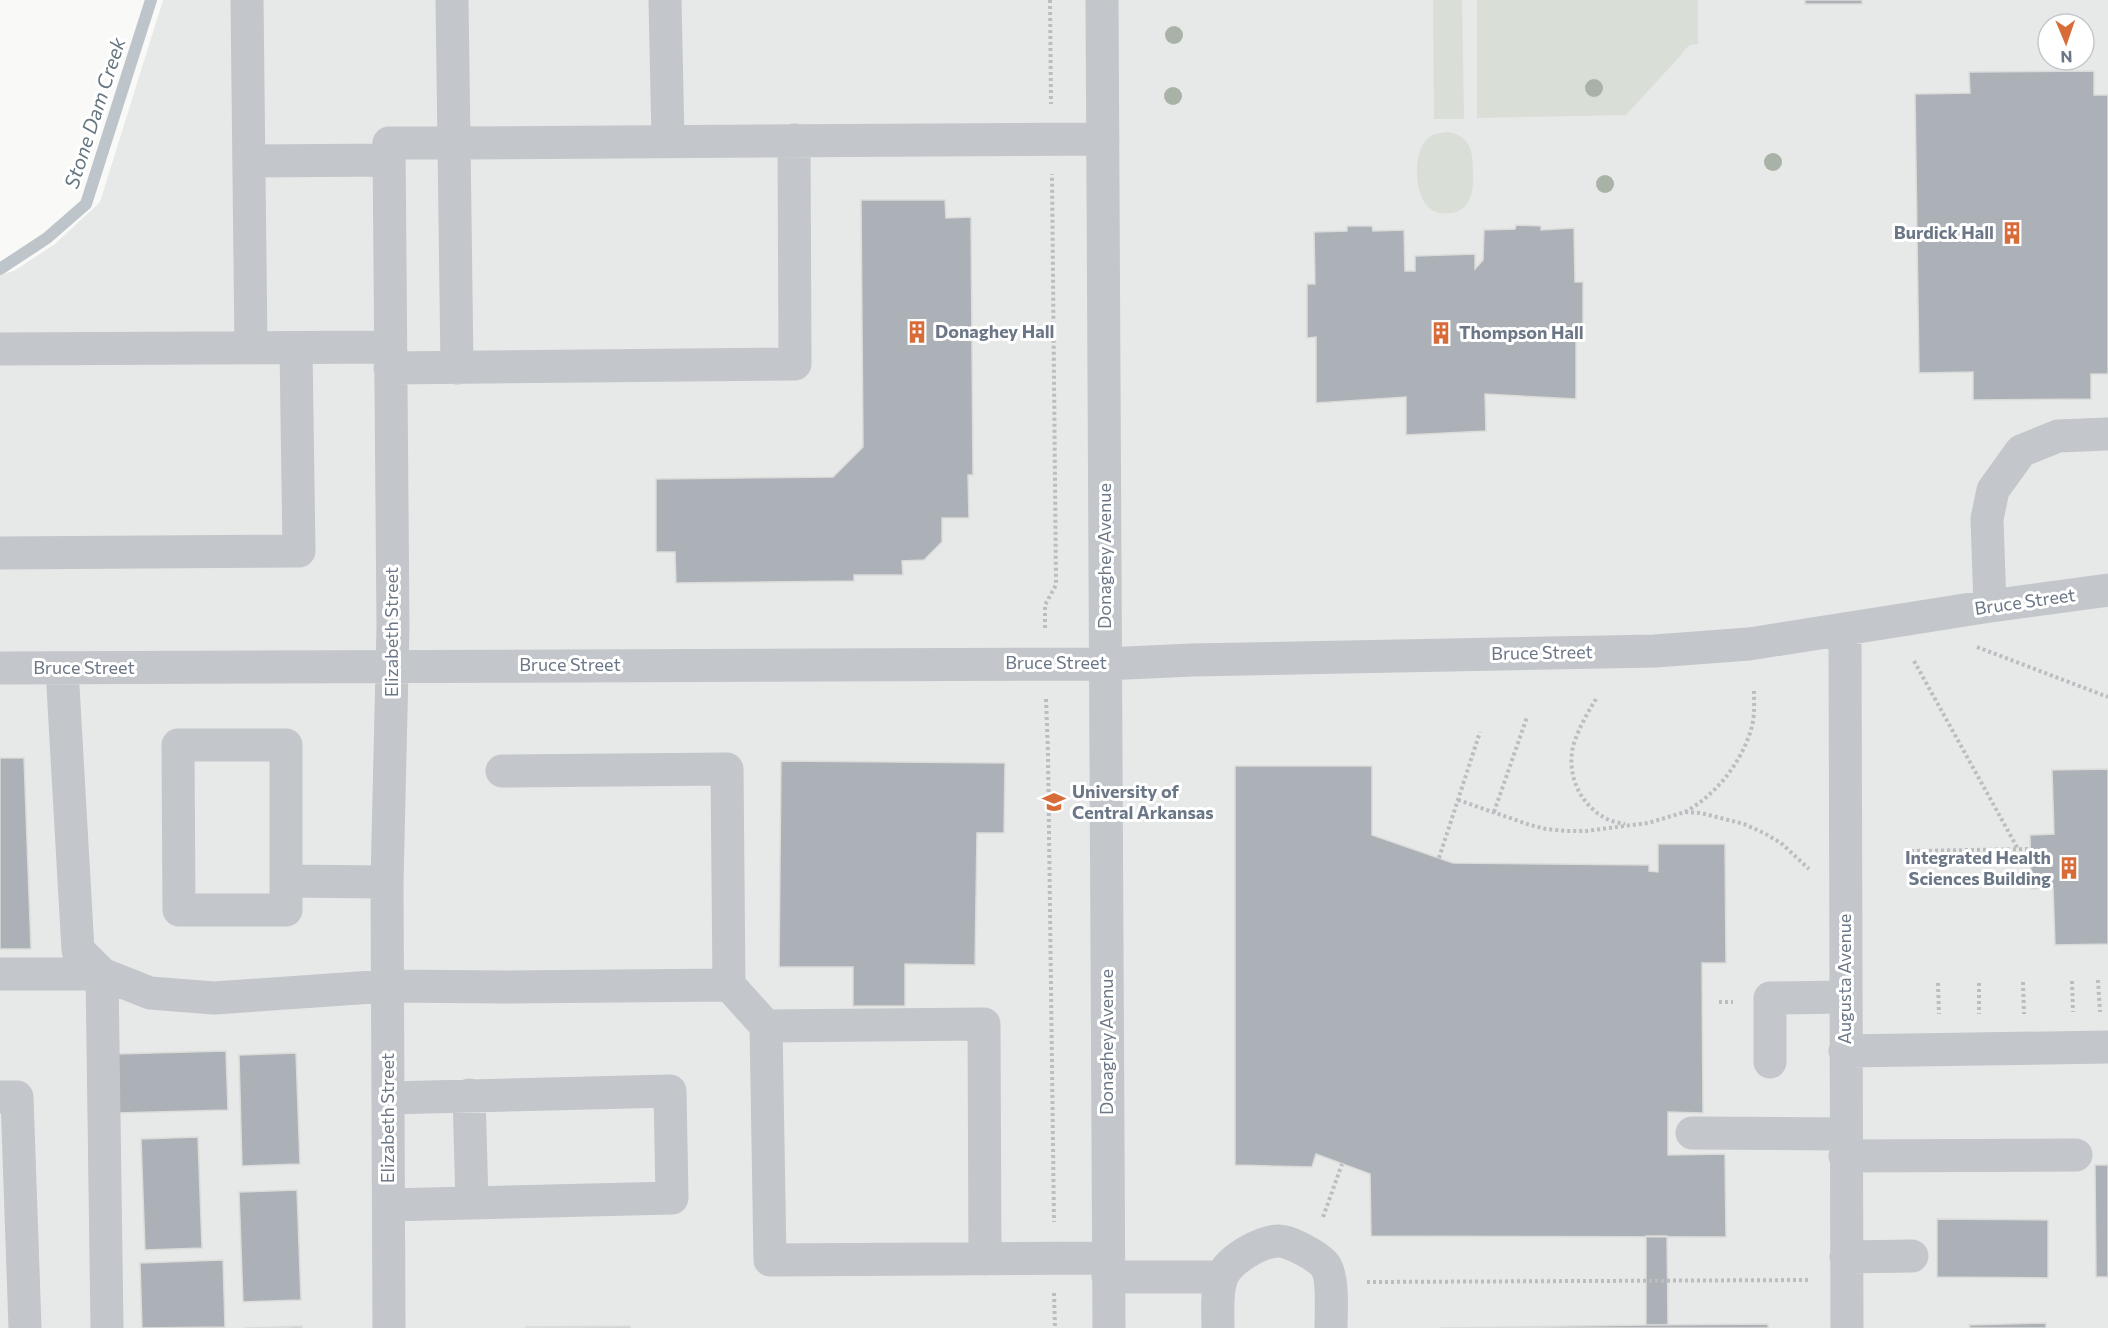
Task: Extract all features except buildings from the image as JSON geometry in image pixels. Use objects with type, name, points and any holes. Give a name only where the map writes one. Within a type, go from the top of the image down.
[{"type":"street","points":[[247,0],[251,348]]},
{"type":"street","points":[[452,0],[457,368]]},
{"type":"street","points":[[665,0],[668,141]]},
{"type":"street","name":"Donaghey Avenue","points":[[1102,0],[1108,1328]]},
{"type":"street","points":[[249,161],[389,160],[389,143],[1103,139]]},
{"type":"street","points":[[0,349],[296,348],[457,368],[795,364],[794,140]]},
{"type":"street","name":"Elizabeth Street","points":[[389,160],[393,665],[387,882],[389,1328]]},
{"type":"street","points":[[0,553],[299,551],[296,348]]},
{"type":"street","points":[[1990,606],[1987,519],[1993,490],[2020,451],[2058,436],[2108,435]]},
{"type":"street","name":"Bruce Street","points":[[0,668],[1105,664],[1655,651],[1749,644],[2108,590]]},
{"type":"street","name":"Augusta Avenue","points":[[1845,629],[1847,1328]]},
{"type":"street","points":[[62,669],[78,950],[102,974],[107,1328]]},
{"type":"street","points":[[178,745],[286,745],[286,881],[286,910],[179,910],[178,745]]},
{"type":"street","points":[[502,771],[727,769],[729,985],[766,1026],[770,1260],[1054,1258],[1108,1267],[1222,1277]]},
{"type":"street","points":[[286,881],[387,882]]},
{"type":"street","points":[[0,974],[102,974],[150,993],[214,998],[387,986],[729,985]]},
{"type":"street","points":[[1770,1062],[1770,998],[1845,997]]},
{"type":"street","points":[[766,1026],[984,1024],[985,1259]]},
{"type":"street","points":[[1845,1051],[2104,1033]]},
{"type":"street","points":[[388,1098],[670,1091],[672,1198],[388,1205]]},
{"type":"street","points":[[469,1095],[472,1203]]},
{"type":"street","points":[[0,1097],[17,1097],[25,1328]]},
{"type":"street","points":[[1692,1133],[1845,1145],[2076,1155]]},
{"type":"street","points":[[1218,1328],[1218,1298],[1222,1277],[1230,1265],[1254,1248],[1280,1241],[1306,1251],[1325,1265],[1331,1290],[1331,1328]]},
{"type":"street","points":[[1846,1257],[1912,1256]]},
{"type":"path","points":[[1045,625],[1045,605],[1056,585],[1050,0]]},
{"type":"path","points":[[1975,646],[2108,697]]},
{"type":"path","points":[[1914,661],[2018,849]]},
{"type":"path","points":[[1458,800],[1530,825],[1556,830],[1586,831],[1648,823],[1685,812],[1708,796],[1740,755],[1752,724],[1754,689]]},
{"type":"path","points":[[1596,699],[1574,742],[1571,760],[1573,777],[1577,790],[1585,802],[1607,819],[1626,825]]},
{"type":"path","points":[[1494,812],[1527,717]]},
{"type":"path","points":[[1439,858],[1480,732]]},
{"type":"path","points":[[1048,753],[1055,1328]]},
{"type":"path","points":[[1685,812],[1721,817],[1764,832],[1809,869]]},
{"type":"path","points":[[1911,851],[2030,849]]},
{"type":"path","points":[[2098,980],[2104,1033]]},
{"type":"path","points":[[2072,981],[2073,1019]]},
{"type":"path","points":[[1979,982],[1979,1020]]},
{"type":"path","points":[[2023,982],[2024,1021]]},
{"type":"path","points":[[1938,983],[1939,1020]]},
{"type":"path","points":[[1323,1217],[1342,1164]]},
{"type":"path","points":[[1361,1282],[1812,1280]]},
{"type":"shaded area","name":"University of Central Arkansas","points":[[163,0],[2108,0],[2108,1328],[0,1328],[0,275],[14,271],[55,244],[100,202]]},
{"type":"shaded area","points":[[1433,0],[1462,0],[1464,119],[1434,119]]},
{"type":"shaded area","points":[[1477,0],[1698,0],[1698,44],[1686,48],[1626,115],[1477,118]]},
{"type":"shaded area","points":[[1448,132],[1462,137],[1470,147],[1473,182],[1468,203],[1463,208],[1450,213],[1441,213],[1432,210],[1420,192],[1417,180],[1418,156],[1427,139],[1434,134]]},
{"type":"waterway","name":"Stone Dam Creek","points":[[0,269],[47,238],[86,204],[151,0]]},
{"type":"place","name":"Burdick Hall","points":[[2012,233]]},
{"type":"place","name":"Donaghey Hall","points":[[917,332]]},
{"type":"place","name":"Thompson Hall","points":[[1441,333]]},
{"type":"place","name":"University of Central Arkansas","points":[[1054,802]]},
{"type":"place","name":"Integrated Health Sciences Building","points":[[2069,868]]}]
